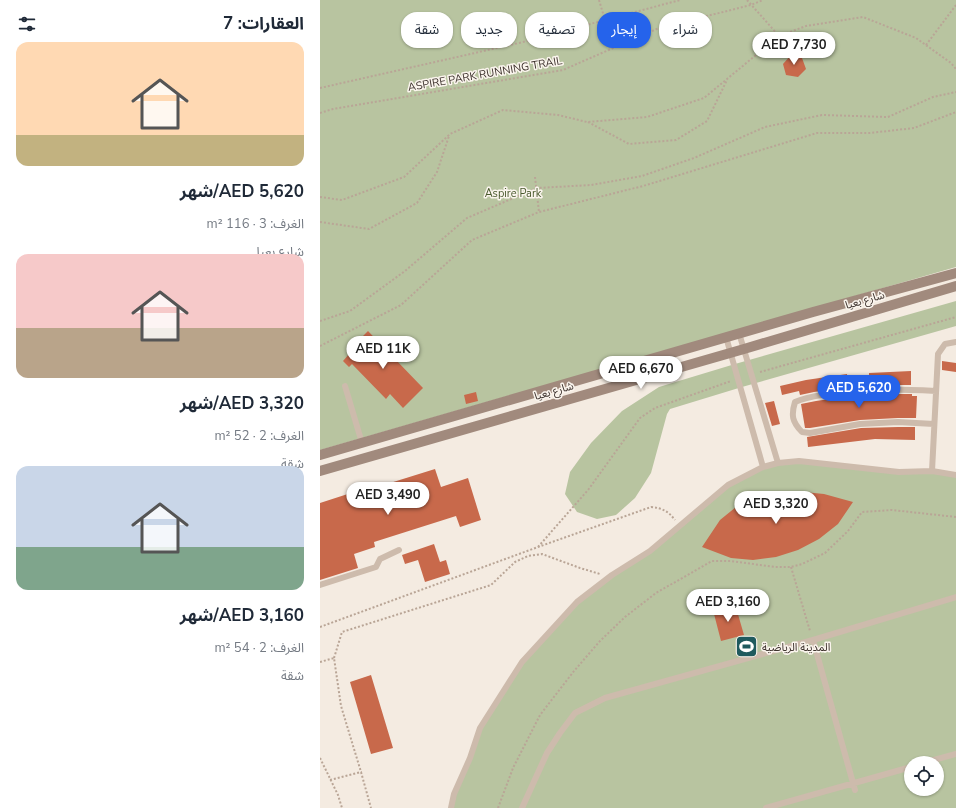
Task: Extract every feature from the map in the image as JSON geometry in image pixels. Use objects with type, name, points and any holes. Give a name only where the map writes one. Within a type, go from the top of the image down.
[{"type":"street","name":"شارع بعيا","points":[[320,455],[739,333],[956,273]]},
{"type":"street","points":[[906,286],[909,300]]},
{"type":"street","name":"شارع بعيا","points":[[320,471],[731,353],[956,286]]},
{"type":"street","points":[[362,443],[366,457]]},
{"type":"lane","points":[[739,333],[778,463]]},
{"type":"lane","points":[[726,337],[739,378],[763,467]]},
{"type":"lane","points":[[932,472],[938,354],[945,344],[956,342]]},
{"type":"lane","points":[[345,386],[362,443]]},
{"type":"lane","points":[[934,424],[898,422],[860,424],[810,433],[802,432],[795,425],[792,412],[795,402],[804,398],[852,390],[897,389],[936,391]]},
{"type":"lane","points":[[451,808],[454,794],[470,758],[480,728],[522,662],[578,602],[612,575],[650,551],[728,485],[763,467],[778,463],[799,461],[899,472],[932,472],[956,475]]},
{"type":"lane","points":[[320,585],[376,567],[380,559],[399,550]]},
{"type":"lane","points":[[522,808],[547,753],[575,713],[605,698],[813,640],[956,597]]},
{"type":"lane","points":[[813,640],[855,790]]},
{"type":"lane","points":[[944,757],[956,754]]},
{"type":"lane","points":[[766,808],[904,768]]},
{"type":"path","points":[[599,0],[603,12]]},
{"type":"path","points":[[635,12],[680,0]]},
{"type":"path","points":[[747,0],[779,36]]},
{"type":"path","name":"ASPIRE PARK RUNNING TRAIL","points":[[320,113],[333,109],[563,70],[658,28],[751,5],[763,0]]},
{"type":"path","points":[[926,45],[956,5]]},
{"type":"path","points":[[587,122],[647,117],[704,98],[779,36],[806,26],[863,17],[916,38],[951,63],[956,69]]},
{"type":"path","points":[[320,88],[519,43],[597,22]]},
{"type":"path","points":[[320,198],[342,200],[404,177],[450,134],[503,110],[558,115],[587,122],[629,144],[676,140],[707,121],[728,78]]},
{"type":"path","points":[[320,321],[350,311],[405,271],[467,218],[536,188],[591,185],[642,176],[694,158],[765,127],[822,115],[888,117],[933,97],[956,92]]},
{"type":"path","points":[[320,346],[401,305],[472,240],[539,212],[643,186],[817,133],[870,133],[914,128],[956,112]]},
{"type":"path","points":[[320,222],[369,229],[417,203],[437,172],[450,134]]},
{"type":"path","points":[[535,177],[539,212]]},
{"type":"path","points":[[752,374],[956,317]]},
{"type":"path","points":[[538,547],[588,490],[632,428],[646,413],[655,408],[739,378]]},
{"type":"path","points":[[320,627],[651,507],[660,508],[668,512],[679,526]]},
{"type":"path","points":[[498,808],[513,768],[540,715],[574,670],[600,641],[625,617],[656,592],[712,561],[731,561],[775,567],[791,567],[802,564],[825,553],[848,531],[862,512],[892,510],[956,517]]},
{"type":"path","points":[[371,808],[341,706],[334,658],[342,632],[491,585],[515,562],[528,556],[542,554],[598,574],[612,575]]},
{"type":"path","points":[[791,567],[813,640]]},
{"type":"path","points":[[320,662],[334,658]]},
{"type":"path","points":[[320,758],[338,795],[342,808]]},
{"type":"path","points":[[330,780],[361,772]]},
{"type":"green space","name":"Aspire Park","points":[[320,0],[956,0],[956,267],[320,450]]},
{"type":"green space","points":[[956,301],[956,326],[670,409],[667,414],[651,473],[635,498],[616,515],[597,519],[577,512],[565,494],[570,472],[591,443],[622,411],[659,387]]},
{"type":"green space","name":"المدينة الرياضية","points":[[799,461],[956,475],[956,808],[451,808],[480,728],[522,662],[577,602],[650,551],[728,485],[763,467]]},
{"type":"building","points":[[791,55],[802,58],[806,69],[798,77],[786,75],[783,64]]},
{"type":"building","points":[[368,331],[423,388],[403,408],[390,394],[386,399],[352,364],[349,367],[343,361],[350,353],[348,351]]},
{"type":"building","points":[[942,361],[956,363],[956,372],[942,370]]},
{"type":"building","points":[[911,371],[911,385],[869,385],[869,373]]},
{"type":"building","points":[[847,374],[848,387],[800,395],[799,391],[782,395],[780,386],[806,380]]},
{"type":"building","points":[[476,392],[478,401],[466,404],[464,395]]},
{"type":"building","points":[[870,394],[912,394],[912,396],[917,396],[916,418],[860,420],[805,428],[801,404],[850,396],[850,398],[870,398]]},
{"type":"building","points":[[774,401],[780,424],[772,426],[765,403]]},
{"type":"building","points":[[915,427],[915,440],[875,439],[808,447],[807,437],[861,428]]},
{"type":"building","points":[[435,469],[441,487],[468,478],[481,520],[460,527],[456,516],[374,542],[375,547],[354,554],[358,568],[320,580],[320,503]]},
{"type":"building","points":[[804,492],[824,494],[853,502],[838,524],[819,539],[798,550],[776,557],[753,560],[731,558],[702,547],[720,520],[736,507],[757,498],[780,493]]},
{"type":"building","points":[[434,544],[440,562],[446,560],[450,574],[425,582],[418,560],[405,564],[402,555]]},
{"type":"building","points":[[735,604],[744,635],[721,641],[713,610]]},
{"type":"building","points":[[371,675],[393,748],[371,754],[350,682]]},
{"type":"place","name":"المدينة الرياضية","points":[[746,647]]}]
